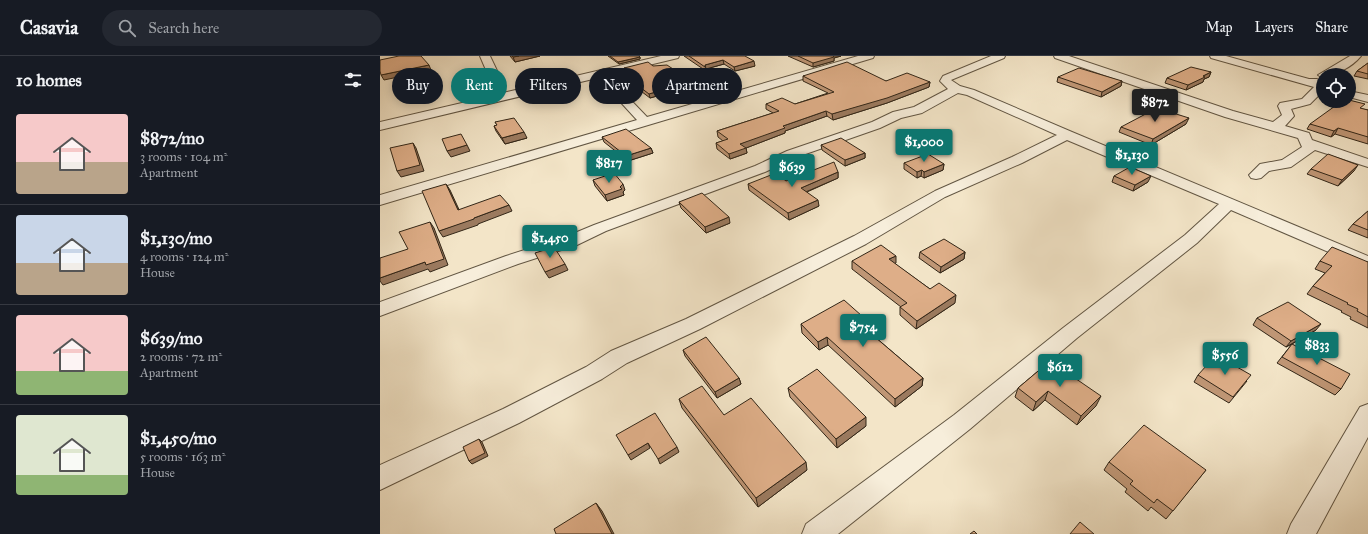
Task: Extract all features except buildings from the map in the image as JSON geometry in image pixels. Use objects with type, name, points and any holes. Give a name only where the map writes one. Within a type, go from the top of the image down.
[{"type":"street","points":[[485,56],[490,68]]},
{"type":"street","points":[[624,68],[674,56]]},
{"type":"street","points":[[380,200],[869,56]]},
{"type":"street","points":[[1000,56],[947,78],[945,81],[956,89],[970,92],[1067,135],[1368,263]]},
{"type":"street","points":[[1059,56],[1229,114],[1257,120],[1304,136],[1309,148],[1286,164],[1265,167],[1256,175]]},
{"type":"street","points":[[1215,56],[1316,79]]},
{"type":"street","points":[[1340,68],[1356,56]]},
{"type":"street","points":[[507,96],[589,76]]},
{"type":"street","points":[[380,309],[512,260],[565,243],[621,220],[760,169],[792,154],[876,125],[897,115],[918,110],[956,89]]},
{"type":"street","points":[[1279,128],[1279,123],[1288,116],[1284,106],[1303,104],[1316,92]]},
{"type":"street","points":[[1356,96],[1368,99]]},
{"type":"street","points":[[380,126],[472,104]]},
{"type":"street","points":[[628,104],[645,122]]},
{"type":"street","points":[[380,478],[511,416],[594,373],[619,357],[693,324],[860,240],[940,194],[1017,160],[1067,135]]},
{"type":"street","points":[[1306,142],[1368,163]]},
{"type":"street","points":[[816,534],[962,422],[1070,333],[1190,239],[1229,203]]},
{"type":"street","points":[[1301,534],[1368,414]]}]
